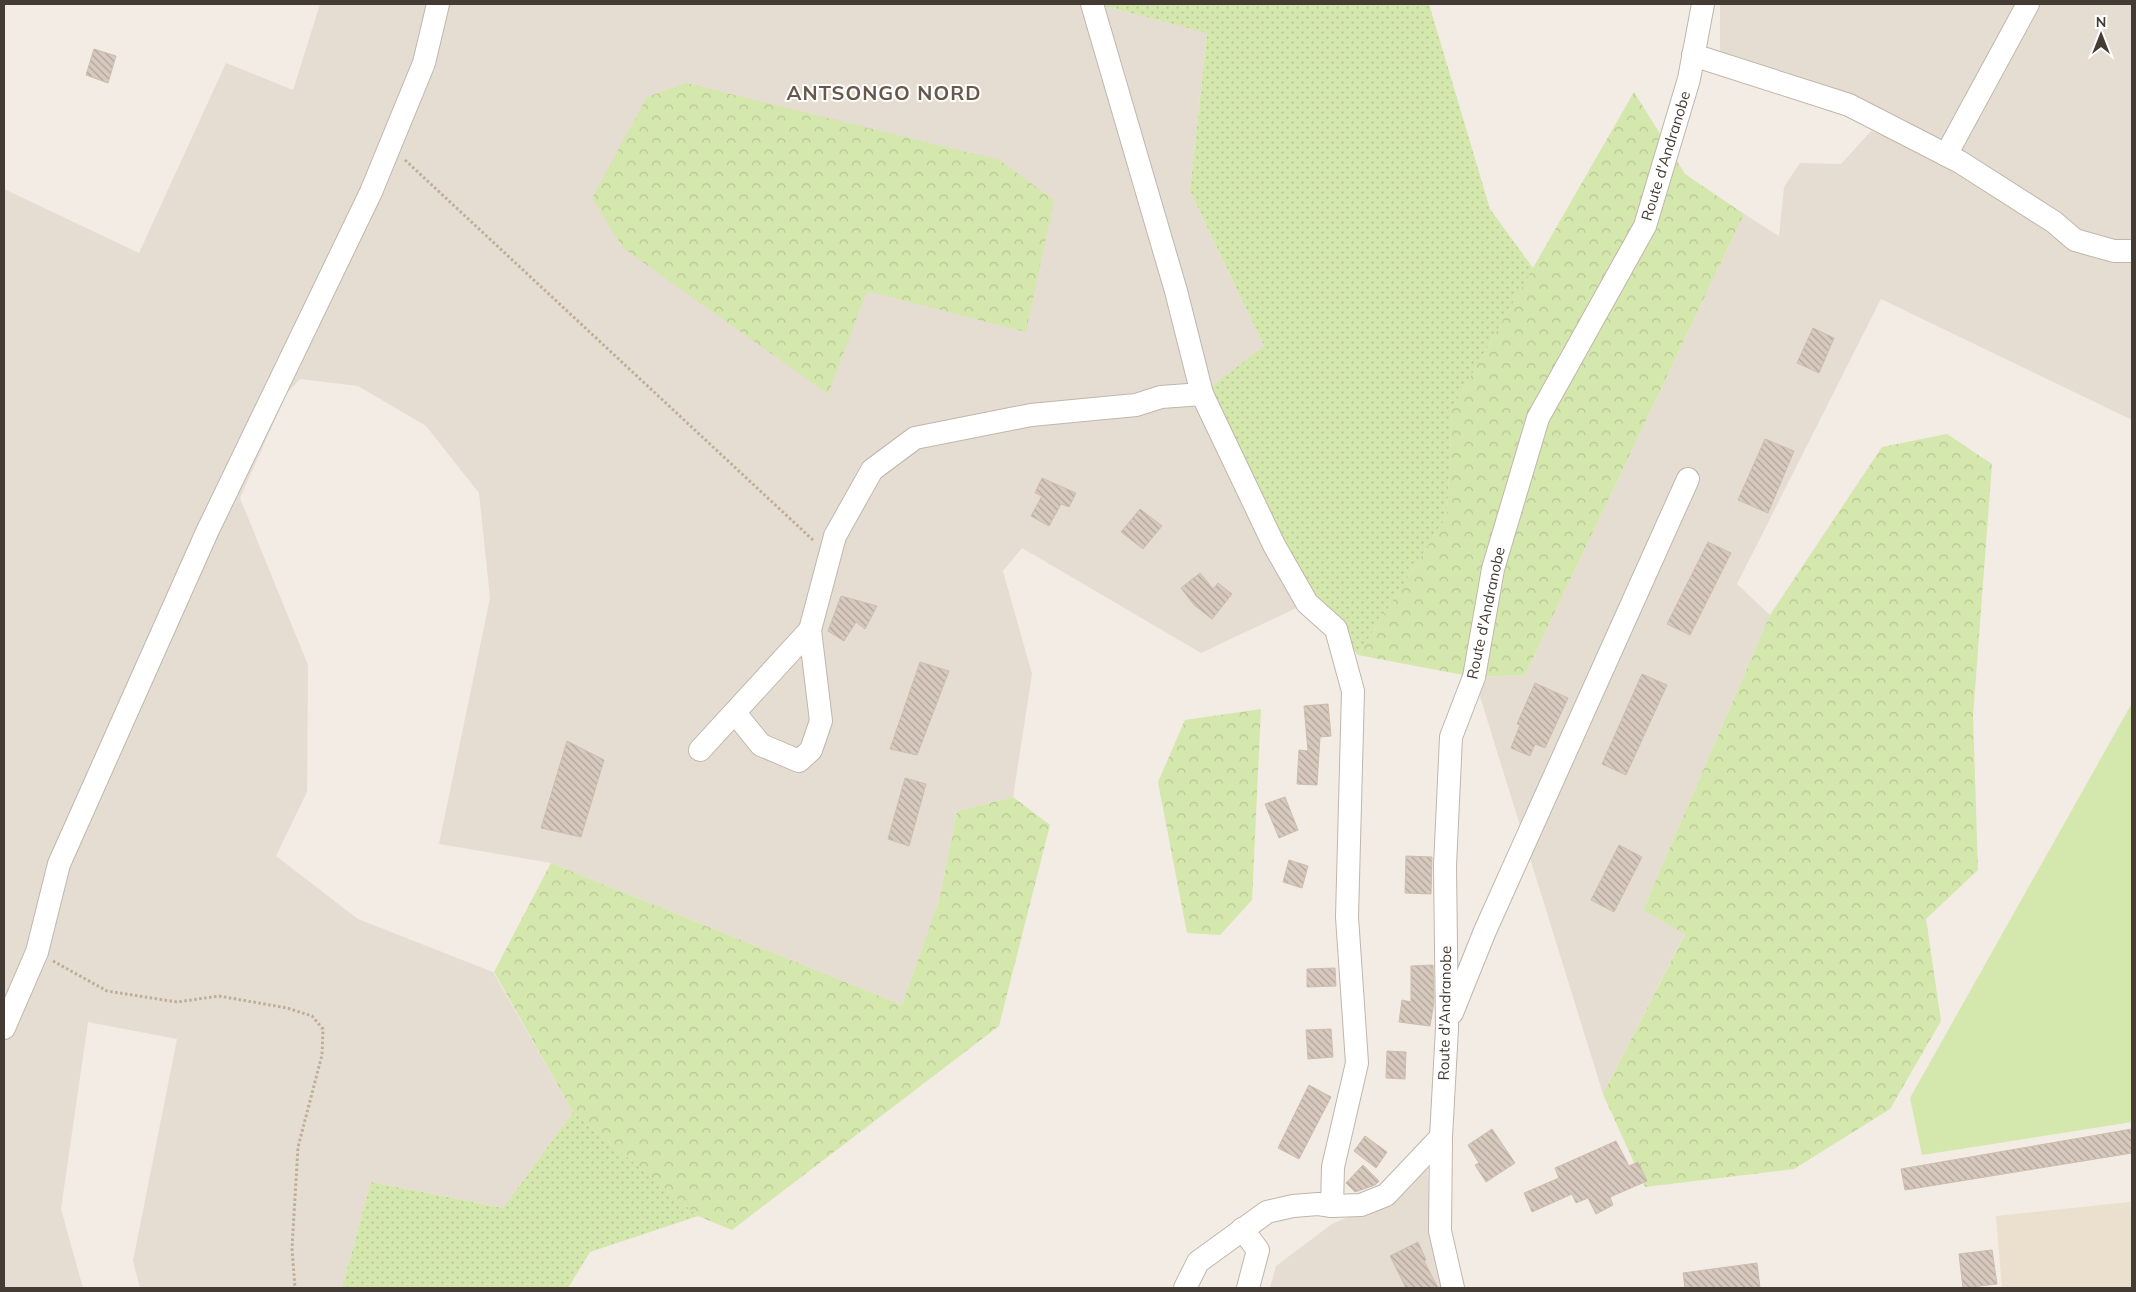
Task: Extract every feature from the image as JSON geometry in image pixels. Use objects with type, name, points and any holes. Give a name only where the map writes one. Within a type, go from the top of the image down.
[{"type":"street","points":[[4,1028],[37,952],[59,864],[207,532],[371,192],[424,64],[438,4]]},
{"type":"street","points":[[1092,4],[1176,290],[1202,394],[1274,545],[1297,586],[1307,603],[1336,629],[1353,691],[1347,917],[1357,1063],[1333,1167],[1332,1206]]},
{"type":"street","name":"Route d'Andranobe","points":[[1453,1288],[1440,1232],[1441,1137],[1447,1028],[1445,866],[1451,737],[1474,677],[1493,569],[1538,418],[1646,226],[1689,80],[1703,4]]},
{"type":"street","points":[[1946,155],[2028,4]]},
{"type":"street","points":[[1694,55],[1849,106],[1946,155],[2054,222],[2074,240],[2114,251],[2132,251]]},
{"type":"street","points":[[735,713],[761,745],[799,761],[811,750],[821,721],[810,630],[835,536],[872,470],[915,438],[1031,415],[1136,405],[1161,397],[1202,394]]},
{"type":"street","points":[[1447,1028],[1460,991],[1486,930],[1688,479]]},
{"type":"street","points":[[700,750],[810,630]]},
{"type":"street","points":[[1185,1288],[1198,1262],[1267,1212],[1293,1206],[1318,1204],[1332,1206],[1361,1205],[1386,1195],[1441,1137]]},
{"type":"street","points":[[1242,1229],[1258,1250],[1248,1288]]},
{"type":"path","points":[[390,146],[830,555]]},
{"type":"path","points":[[37,952],[107,991],[177,1002],[218,996],[287,1008],[312,1016],[323,1029],[322,1056],[298,1147],[292,1248],[295,1288]]},
{"type":"shaded area","points":[[320,4],[1096,4],[1207,32],[1190,191],[1264,346],[1307,603],[1201,653],[1022,548],[1003,571],[1032,674],[1013,797],[957,811],[940,897],[902,1005],[551,863],[439,844],[490,598],[479,493],[426,426],[358,386],[300,379],[287,393],[240,498],[308,665],[307,792],[276,856],[358,919],[493,972],[573,1112],[503,1208],[371,1182],[342,1288],[140,1288],[133,1261],[177,1039],[88,1022],[61,1209],[83,1288],[4,1288],[4,189],[139,253],[226,63],[293,90]]},
{"type":"shaded area","points":[[1720,4],[2132,4],[2132,246],[2112,246],[1720,54]]},
{"type":"shaded area","points":[[1871,131],[1917,147],[2132,257],[2132,420],[1881,299],[1737,584],[1770,615],[1643,910],[1685,933],[1603,1094],[1474,677],[1525,675],[1744,214],[1779,236],[1784,187],[1800,163],[1841,164]]},
{"type":"shaded area","points":[[1427,1165],[1431,1227],[1453,1288],[1270,1288],[1276,1266],[1332,1224],[1392,1198]]},
{"type":"shaded area","points":[[2130,1202],[2132,1288],[2002,1288],[1996,1216]]},
{"type":"green space","points":[[1097,4],[1429,4],[1490,209],[1533,268],[1452,409],[1447,516],[1358,655],[1336,629],[1307,603],[1202,394],[1264,346],[1190,191],[1207,33]]},
{"type":"green space","points":[[686,83],[999,160],[1054,200],[1026,332],[867,291],[828,394],[623,248],[592,198],[647,97]]},
{"type":"green space","points":[[1634,92],[1685,174],[1744,214],[1525,675],[1474,677],[1358,655],[1447,516],[1452,409]]},
{"type":"green space","points":[[1947,434],[1992,464],[1973,716],[1978,870],[1926,919],[1941,1021],[1890,1109],[1794,1169],[1645,1187],[1603,1094],[1685,934],[1643,910],[1770,615],[1882,447]]},
{"type":"green space","points":[[2132,703],[2132,1122],[1922,1155],[1910,1098]]},
{"type":"green space","points":[[1261,709],[1252,900],[1220,935],[1187,933],[1158,782],[1185,720]]},
{"type":"green space","points":[[1013,797],[1050,825],[999,1026],[732,1230],[698,1216],[573,1112],[494,972],[551,863],[902,1005],[940,897],[957,811]]},
{"type":"green space","points":[[573,1112],[698,1216],[590,1252],[568,1288],[342,1288],[371,1182],[503,1208]]},
{"type":"building","points":[[94,49],[116,56],[108,83],[86,75]]},
{"type":"building","points":[[1813,328],[1834,338],[1819,373],[1797,363]]},
{"type":"building","points":[[1765,439],[1794,451],[1768,513],[1738,500]]},
{"type":"building","points":[[1042,478],[1076,493],[1069,507],[1061,504],[1049,526],[1031,516],[1042,496],[1035,493]]},
{"type":"building","points":[[1140,509],[1162,526],[1143,549],[1121,532]]},
{"type":"building","points":[[1708,542],[1731,553],[1690,635],[1667,624]]},
{"type":"building","points":[[1200,573],[1213,589],[1218,583],[1232,594],[1212,619],[1194,605],[1181,588]]},
{"type":"building","points":[[841,596],[877,606],[865,629],[856,622],[844,641],[828,631]]},
{"type":"building","points":[[920,662],[949,671],[917,755],[890,749]]},
{"type":"building","points":[[1642,674],[1667,685],[1626,775],[1602,764]]},
{"type":"building","points":[[1535,683],[1568,698],[1545,748],[1535,744],[1530,756],[1511,748],[1520,725],[1517,724]]},
{"type":"building","points":[[1328,704],[1331,736],[1320,737],[1317,785],[1297,784],[1299,750],[1308,751],[1304,706]]},
{"type":"building","points":[[567,741],[604,760],[581,837],[541,828]]},
{"type":"building","points":[[905,778],[926,784],[909,846],[888,839]]},
{"type":"building","points":[[1285,797],[1298,830],[1279,838],[1265,804]]},
{"type":"building","points":[[1619,845],[1642,857],[1614,912],[1591,900]]},
{"type":"building","points":[[1406,856],[1432,857],[1431,894],[1405,893]]},
{"type":"building","points":[[1289,860],[1308,866],[1302,888],[1283,882]]},
{"type":"building","points":[[1433,965],[1434,1002],[1430,1026],[1399,1022],[1402,1000],[1411,1002],[1411,966]]},
{"type":"building","points":[[1335,968],[1336,986],[1307,987],[1307,969]]},
{"type":"building","points":[[1331,1029],[1333,1057],[1308,1059],[1306,1030]]},
{"type":"building","points":[[1387,1051],[1406,1052],[1405,1079],[1386,1078]]},
{"type":"building","points":[[1309,1085],[1331,1097],[1299,1159],[1278,1148]]},
{"type":"building","points":[[1492,1129],[1515,1163],[1486,1182],[1475,1165],[1479,1163],[1468,1145]]},
{"type":"building","points":[[2132,1129],[2132,1153],[1905,1190],[1901,1169]]},
{"type":"building","points":[[1365,1136],[1387,1152],[1376,1168],[1354,1151]]},
{"type":"building","points":[[1616,1141],[1629,1166],[1638,1162],[1647,1181],[1610,1197],[1613,1205],[1596,1214],[1588,1198],[1576,1203],[1572,1194],[1532,1212],[1524,1193],[1559,1178],[1555,1168]]},
{"type":"building","points":[[1363,1165],[1379,1181],[1375,1185],[1355,1192],[1346,1183]]},
{"type":"building","points":[[1418,1242],[1426,1260],[1424,1261],[1438,1288],[1406,1288],[1390,1256]]},
{"type":"building","points":[[1992,1250],[1997,1284],[1963,1288],[1959,1254]]},
{"type":"building","points":[[1757,1263],[1760,1288],[1685,1288],[1683,1273]]},
{"type":"district","name":"ANTSONGO NORD","points":[[884,93]]}]
